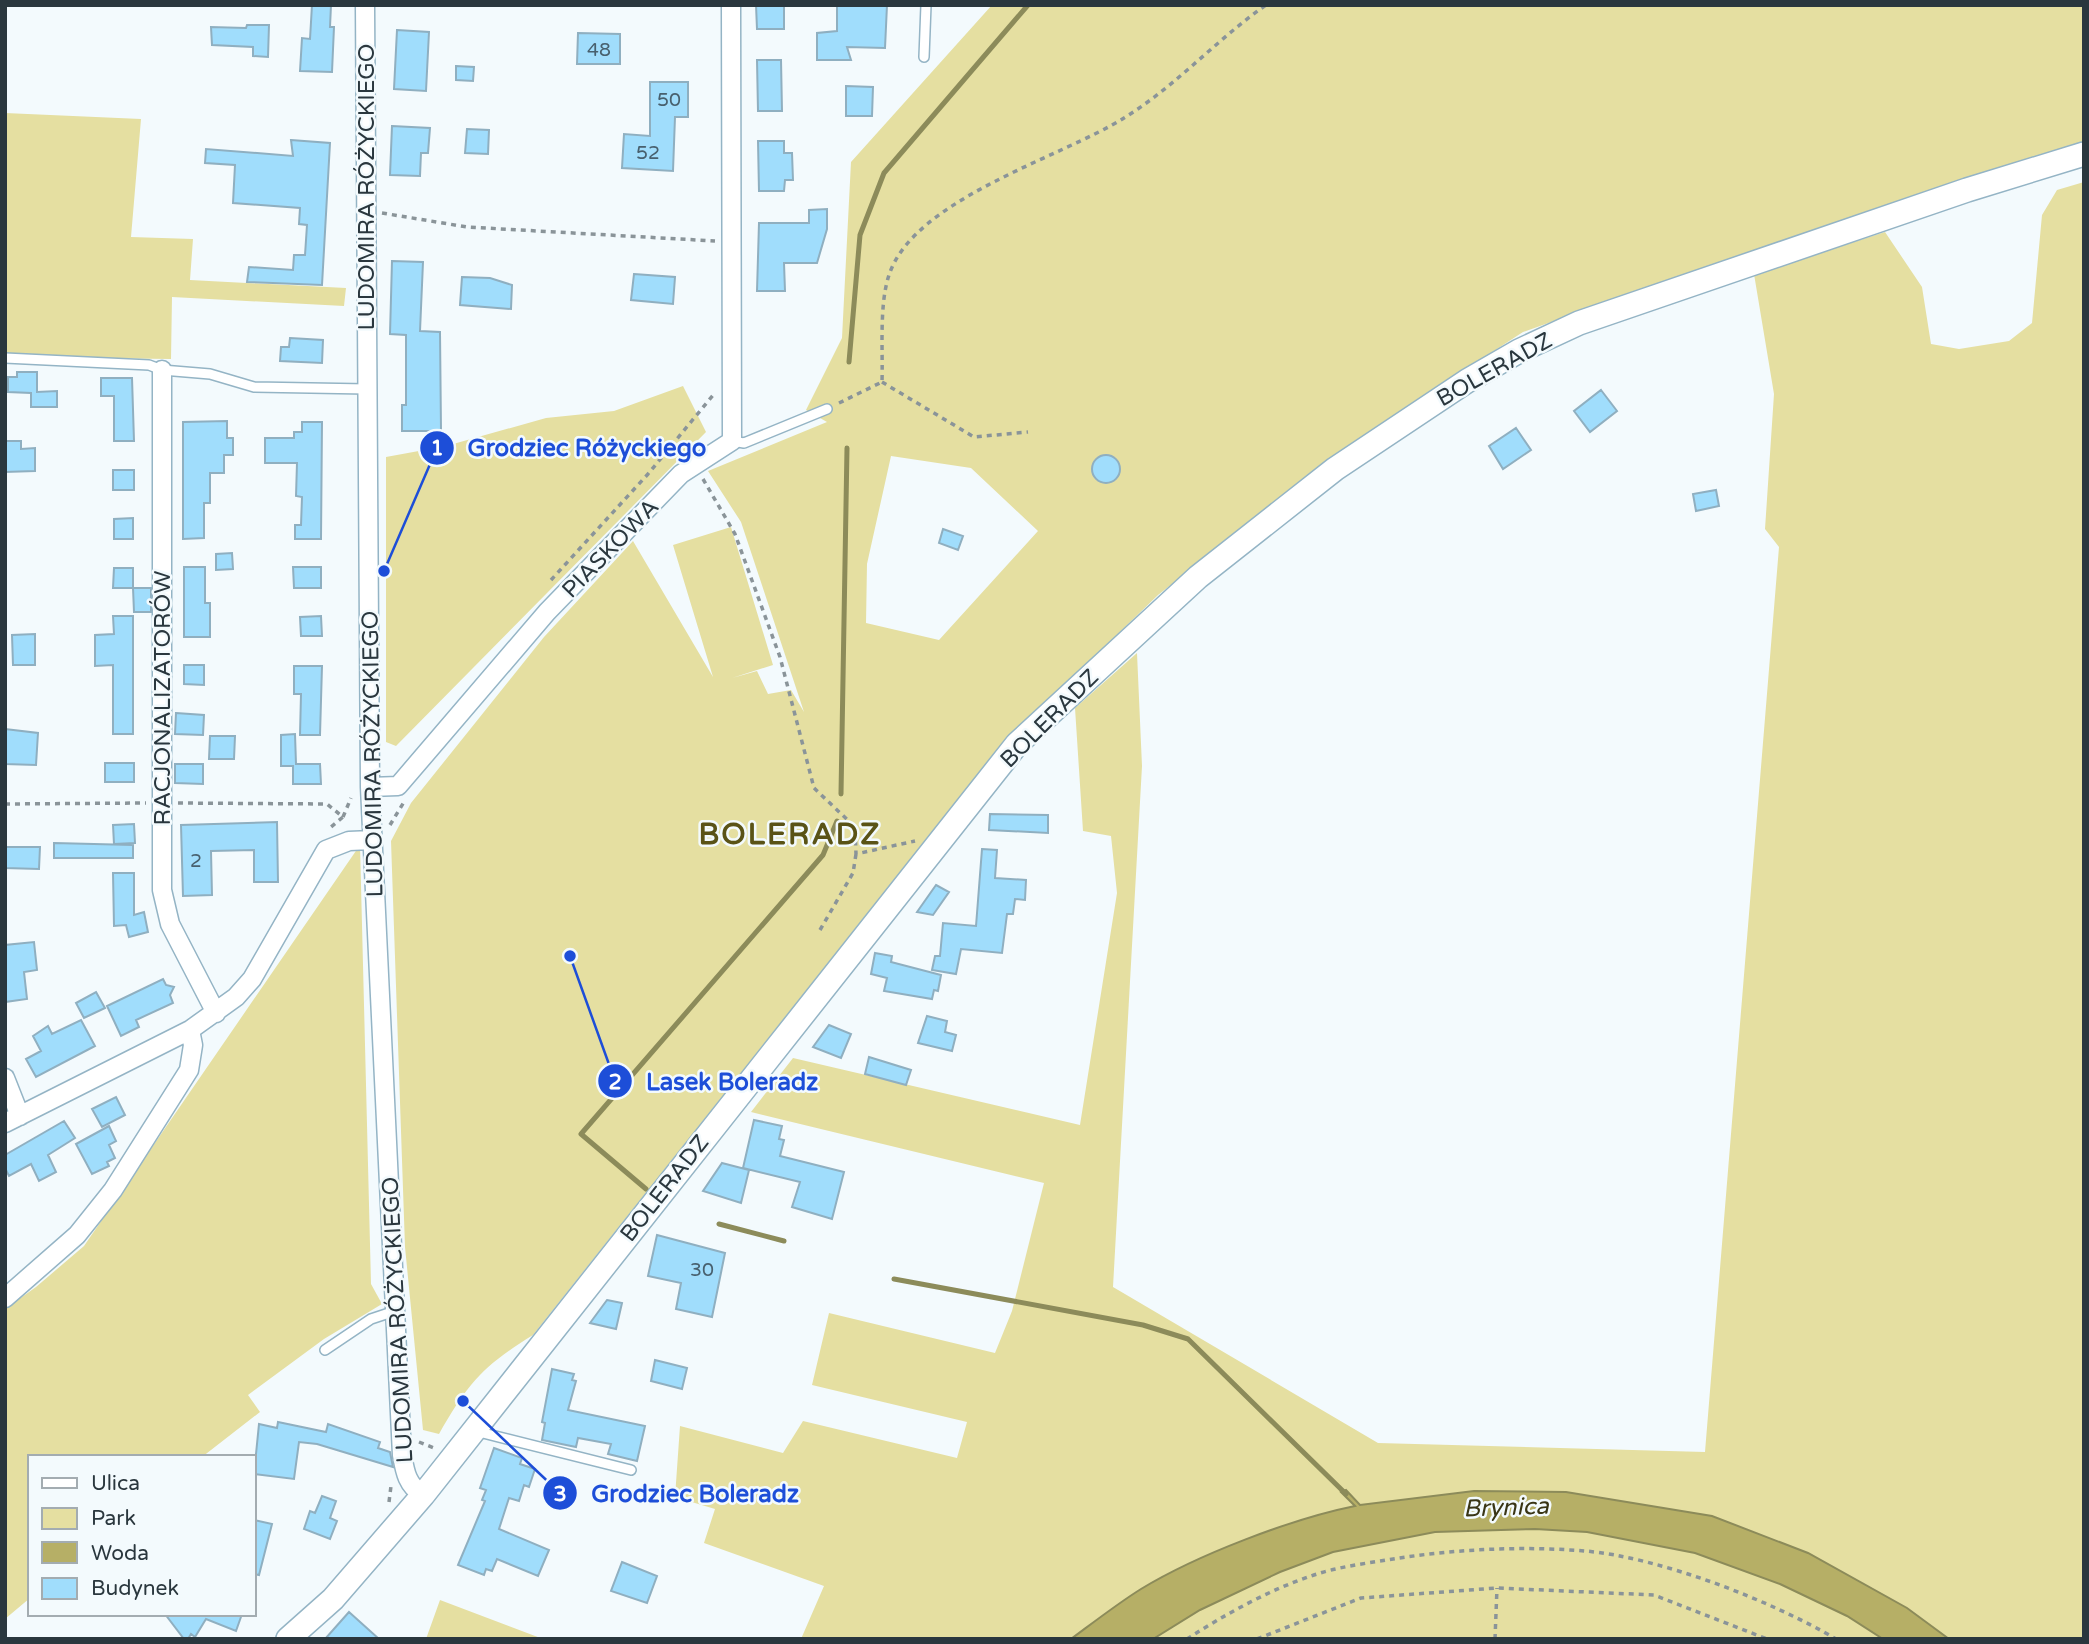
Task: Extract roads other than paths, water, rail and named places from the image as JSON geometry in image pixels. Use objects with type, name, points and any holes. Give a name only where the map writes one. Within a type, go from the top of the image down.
[{"type":"street","name":"LUDOMIRA RÓŻYCKIEGO","points":[[365,5],[370,787],[378,837],[402,1455],[405,1475],[414,1489],[423,1495]]},
{"type":"street","points":[[730,5],[732,441]]},
{"type":"street","name":"BOLERADZ","points":[[288,1639],[332,1599],[423,1495],[1017,744],[1198,577],[1335,468],[1467,380],[1519,351],[1580,324],[1967,190],[2084,154]]},
{"type":"street","name":"RACJONALIZATORÓW","points":[[162,370],[171,803],[162,890],[170,924],[216,1013]]},
{"type":"street","name":"PIASKOWA","points":[[370,787],[398,786],[547,612],[681,474],[732,441]]},
{"type":"street","points":[[5,1078],[13,1119],[190,1030],[216,1013],[252,979],[326,850],[349,841],[378,837]]},
{"type":"street","points":[[5,1298],[77,1236],[113,1190],[188,1070],[193,1045],[190,1030]]},
{"type":"lane","points":[[924,57],[926,5]]},
{"type":"lane","points":[[5,358],[149,365],[162,370],[210,374],[254,387],[367,389]]},
{"type":"lane","points":[[732,441],[744,443],[827,409]]},
{"type":"lane","points":[[325,1350],[371,1318],[395,1311]]},
{"type":"lane","points":[[473,1431],[631,1471]]},
{"type":"water","name":"Brynica","points":[[1346,1490],[1360,1505],[1474,1491],[1566,1492],[1712,1516],[1808,1553],[1907,1608],[1949,1639],[1883,1639],[1847,1616],[1780,1584],[1695,1553],[1587,1532],[1535,1529],[1435,1532],[1333,1552],[1280,1572],[1200,1610],[1153,1639],[1071,1639],[1141,1589],[1216,1551],[1274,1529],[1355,1506],[1341,1492]]},
{"type":"waterway","points":[[849,362],[860,235],[884,173],[1028,5]]},
{"type":"waterway","points":[[841,794],[847,448]]},
{"type":"waterway","points":[[646,1189],[581,1134],[823,855],[837,821]]},
{"type":"waterway","points":[[719,1224],[784,1241]]},
{"type":"waterway","points":[[894,1279],[1143,1325],[1188,1339],[1346,1494]]},
{"type":"place","name":"Grodziec Różyckiego","points":[[384,571]]},
{"type":"place","name":"Lasek Boleradz","points":[[570,956]]},
{"type":"place","name":"Grodziec Boleradz","points":[[463,1401]]},
{"type":"district","name":"BOLERADZ","points":[[790,834]]}]
